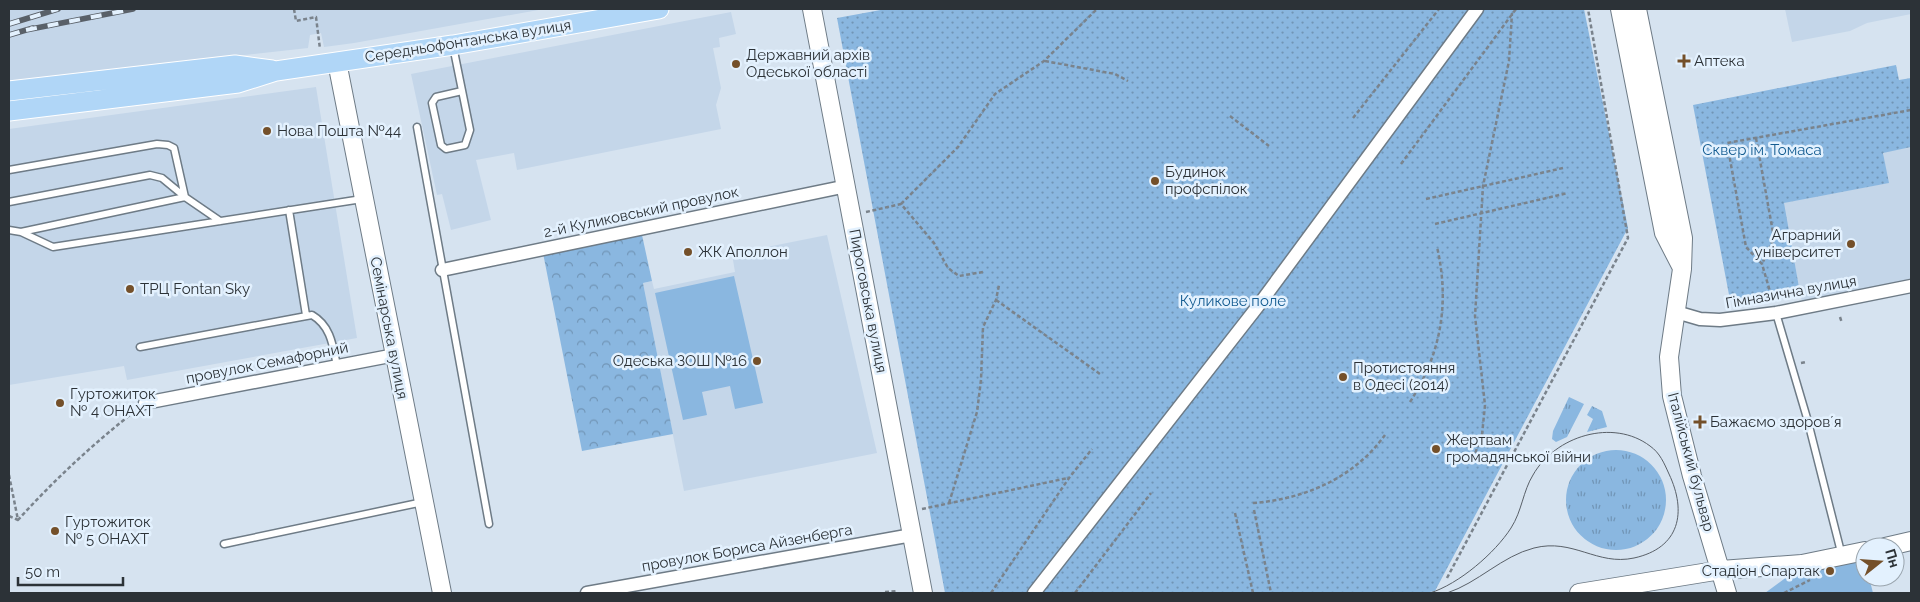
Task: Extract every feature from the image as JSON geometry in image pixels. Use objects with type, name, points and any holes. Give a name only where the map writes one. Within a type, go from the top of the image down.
[{"type":"main road","name":"Середньофонтанська вулиця","points":[[9,111],[238,83],[276,71],[453,45],[659,9]]},
{"type":"main road","name":"Пироговська вулиця","points":[[812,9],[923,593]]},
{"type":"main road","points":[[1620,9],[1664,233],[1682,269]]},
{"type":"main road","name":"Італійський бульвар","points":[[1637,9],[1683,238],[1682,269],[1669,357],[1672,396],[1692,476],[1727,593]]},
{"type":"main road","name":"Семінарська вулиця","points":[[337,62],[442,593]]},
{"type":"main road","name":"Середньофонтанська вулиця","points":[[9,91],[235,65],[276,71]]},
{"type":"main road","points":[[1579,593],[1721,570],[1802,564],[1855,553]]},
{"type":"street","points":[[1034,593],[1258,306],[1477,9]]},
{"type":"street","name":"2-й Куликовський провулок","points":[[442,270],[847,186]]},
{"type":"street","name":"Гімназична вулиця","points":[[1676,312],[1700,319],[1720,320],[1776,313],[1911,286]]},
{"type":"street","name":"провулок Семафорний","points":[[145,403],[394,355]]},
{"type":"street","name":"провулок Бориса Айзенберга","points":[[587,593],[912,535]]},
{"type":"lane","points":[[453,45],[470,130],[465,146],[446,150],[441,145],[432,103],[436,96],[462,91]]},
{"type":"lane","points":[[417,127],[489,524]]},
{"type":"lane","points":[[9,170],[158,144],[168,145],[174,148],[185,197]]},
{"type":"lane","points":[[9,202],[150,175],[162,178],[185,197],[220,221]]},
{"type":"lane","points":[[21,232],[185,197]]},
{"type":"lane","points":[[9,230],[21,232],[53,247],[364,199]]},
{"type":"lane","points":[[289,210],[306,316]]},
{"type":"lane","points":[[1776,313],[1807,418],[1842,556]]},
{"type":"lane","points":[[140,347],[312,315],[324,325],[332,342],[337,366]]},
{"type":"lane","points":[[224,544],[424,502]]},
{"type":"path","points":[[294,9],[296,22],[316,17],[320,35]]},
{"type":"path","points":[[852,215],[901,204],[958,147],[995,94],[1044,61],[1097,9]]},
{"type":"path","points":[[1353,118],[1440,9]]},
{"type":"path","points":[[1401,164],[1516,9]]},
{"type":"path","points":[[1447,578],[1628,238],[1588,9]]},
{"type":"path","points":[[1473,459],[1482,436],[1486,405],[1475,316],[1483,186],[1509,60],[1512,13]]},
{"type":"path","points":[[1044,61],[1115,74],[1128,81]]},
{"type":"path","points":[[1776,313],[1762,264],[1746,247],[1727,143],[1911,110]]},
{"type":"path","points":[[1230,116],[1269,146]]},
{"type":"path","points":[[1756,138],[1774,238],[1762,264]]},
{"type":"path","points":[[1426,199],[1563,168]]},
{"type":"path","points":[[1436,224],[1568,193]]},
{"type":"path","points":[[901,204],[934,244],[948,268],[959,276],[983,272]]},
{"type":"path","points":[[1410,402],[1427,373],[1440,335],[1443,294],[1437,248]]},
{"type":"path","points":[[948,503],[977,412],[982,380],[983,327],[996,300],[1000,285]]},
{"type":"path","points":[[996,300],[1100,374]]},
{"type":"path","points":[[1840,318],[1842,323]]},
{"type":"path","points":[[1800,363],[1806,362]]},
{"type":"path","points":[[18,520],[47,488],[98,440],[145,403]]},
{"type":"path","points":[[1253,503],[1290,499],[1311,492],[1350,470],[1375,449],[1385,435]]},
{"type":"path","points":[[991,593],[1069,478],[1092,449]]},
{"type":"path","points":[[9,475],[18,520]]},
{"type":"path","points":[[908,513],[1069,478]]},
{"type":"path","points":[[1075,593],[1151,493]]},
{"type":"path","points":[[1254,510],[1271,593]]},
{"type":"path","points":[[1235,513],[1253,593]]},
{"type":"path","points":[[9,516],[18,520]]},
{"type":"path","points":[[1784,593],[1804,581],[1812,579]]},
{"type":"path","points":[[885,592],[896,591]]},
{"type":"shaded area","points":[[9,9],[544,9],[354,43],[324,47],[321,33],[310,35],[308,48],[9,81]]},
{"type":"shaded area","points":[[1785,9],[1911,9],[1911,14],[1867,23],[1850,31],[1792,42]]},
{"type":"shaded area","points":[[731,12],[736,34],[719,38],[720,47],[713,48],[721,88],[716,105],[721,129],[517,170],[514,153],[476,160],[491,220],[451,230],[442,194],[437,195],[411,74]]},
{"type":"shaded area","points":[[316,87],[357,338],[127,380],[124,366],[9,385],[9,129]]},
{"type":"shaded area","name":"Аграрний університет","points":[[1911,147],[1911,286],[1803,307],[1783,203],[1888,183],[1883,152]]},
{"type":"shaded area","name":"Одеська ЗОШ №16","points":[[827,235],[877,453],[684,491],[643,283],[652,281],[654,289],[735,272],[732,254]]},
{"type":"green space","name":"Куликове поле","points":[[886,9],[1584,9],[1628,228],[1435,591],[1424,593],[945,593],[837,18]]},
{"type":"green space","name":"Сквер ім. Томаса","points":[[1896,65],[1899,80],[1911,78],[1911,147],[1883,153],[1889,183],[1784,203],[1799,287],[1730,300],[1693,105]]},
{"type":"green space","points":[[642,235],[652,281],[643,283],[673,434],[582,451],[543,253]]},
{"type":"green space","points":[[734,276],[763,403],[735,409],[730,386],[702,392],[707,415],[683,420],[655,293]]},
{"type":"green space","points":[[1569,397],[1584,404],[1567,437],[1556,442],[1552,439],[1553,431]]},
{"type":"green space","points":[[1592,406],[1602,411],[1607,427],[1587,432],[1593,419],[1587,415]]},
{"type":"green space","points":[[1616,450],[1635,453],[1652,464],[1663,481],[1666,500],[1663,519],[1652,536],[1635,547],[1616,550],[1597,547],[1580,536],[1569,519],[1566,500],[1569,481],[1580,464],[1597,453]]},
{"type":"green space","name":"Стадіон Спартак","points":[[1855,554],[1855,587],[1872,587],[1873,593],[1765,593],[1803,565]]},
{"type":"tram line","points":[[1430,593],[1453,583],[1496,547],[1515,521],[1533,475],[1543,461],[1555,450],[1570,441],[1586,435],[1619,433],[1635,438],[1650,446],[1661,458],[1675,488],[1678,502],[1676,526],[1670,537],[1661,546],[1649,553],[1634,558],[1621,559],[1596,556],[1561,546],[1534,548],[1511,557],[1469,583],[1447,593]]},
{"type":"railway","points":[[9,24],[58,9]]},
{"type":"railway","points":[[26,30],[133,9]]},
{"type":"railway","points":[[9,35],[33,28]]},
{"type":"place","name":"Аптека","points":[[1684,61]]},
{"type":"place","name":"Державний архів Одеської області","points":[[736,64]]},
{"type":"place","name":"Нова Пошта №44","points":[[267,131]]},
{"type":"place","name":"Будинок профспілок","points":[[1155,181]]},
{"type":"place","name":"Аграрний університет","points":[[1851,244]]},
{"type":"place","name":"ЖК Аполлон","points":[[688,252]]},
{"type":"place","name":"ТРЦ Fontan Sky","points":[[130,289]]},
{"type":"place","name":"Одеська ЗОШ №16","points":[[757,361]]},
{"type":"place","name":"Протистояння в Одесі (2014)","points":[[1343,377]]},
{"type":"place","name":"Гуртожиток № 4 ОНАХТ","points":[[60,403]]},
{"type":"place","name":"Бажаємо здоровʼя","points":[[1700,422]]},
{"type":"place","name":"Жертвам громадянської війни","points":[[1436,449]]},
{"type":"place","name":"Гуртожиток № 5 ОНАХТ","points":[[55,531]]},
{"type":"place","name":"Стадіон Спартак","points":[[1830,571]]}]
